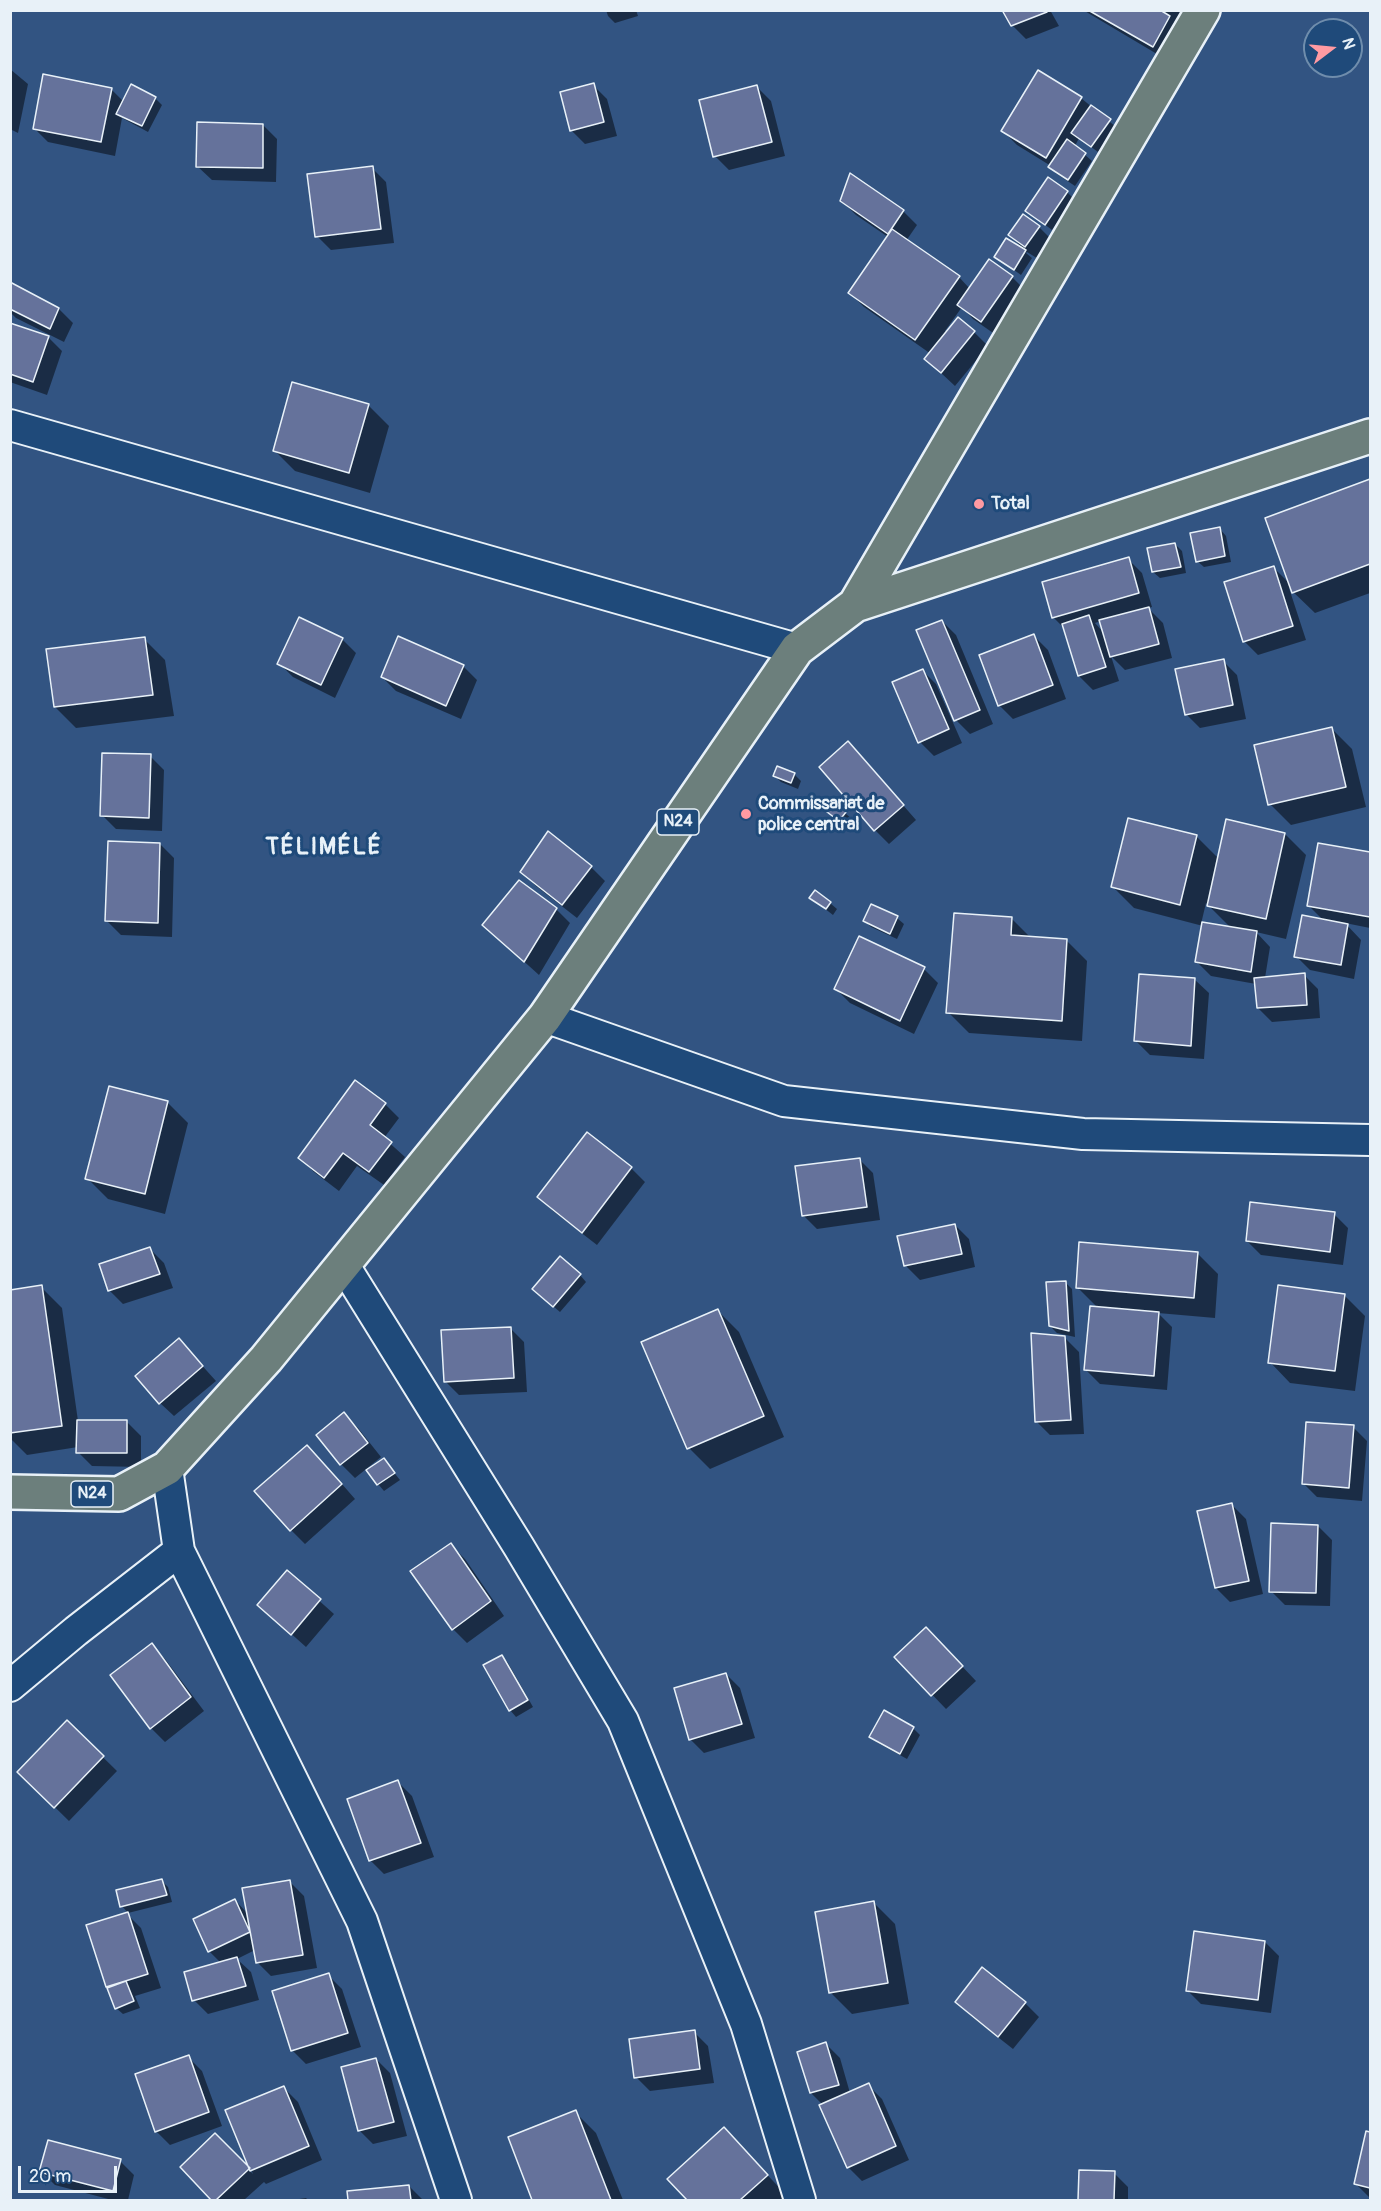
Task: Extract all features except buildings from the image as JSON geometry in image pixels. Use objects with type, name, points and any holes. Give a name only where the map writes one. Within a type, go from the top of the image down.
[{"type":"main road","points":[[855,605],[1203,10]]},
{"type":"main road","name":"N24","points":[[10,1492],[119,1494],[167,1468],[266,1359],[545,1017],[797,649],[855,605],[1371,436]]},
{"type":"street","points":[[10,424],[797,649]]},
{"type":"street","points":[[545,1017],[784,1101],[1083,1134],[1371,1140]]},
{"type":"street","points":[[343,1264],[519,1546],[623,1721],[746,2024],[800,2200]]},
{"type":"street","points":[[167,1468],[178,1551],[362,1921],[456,2200]]},
{"type":"street","points":[[10,1686],[178,1551]]},
{"type":"place","name":"Total","points":[[979,504]]},
{"type":"place","name":"Commissariat de police central","points":[[746,814]]},
{"type":"district","name":"TÉLIMÉLÉ","points":[[324,848]]}]
